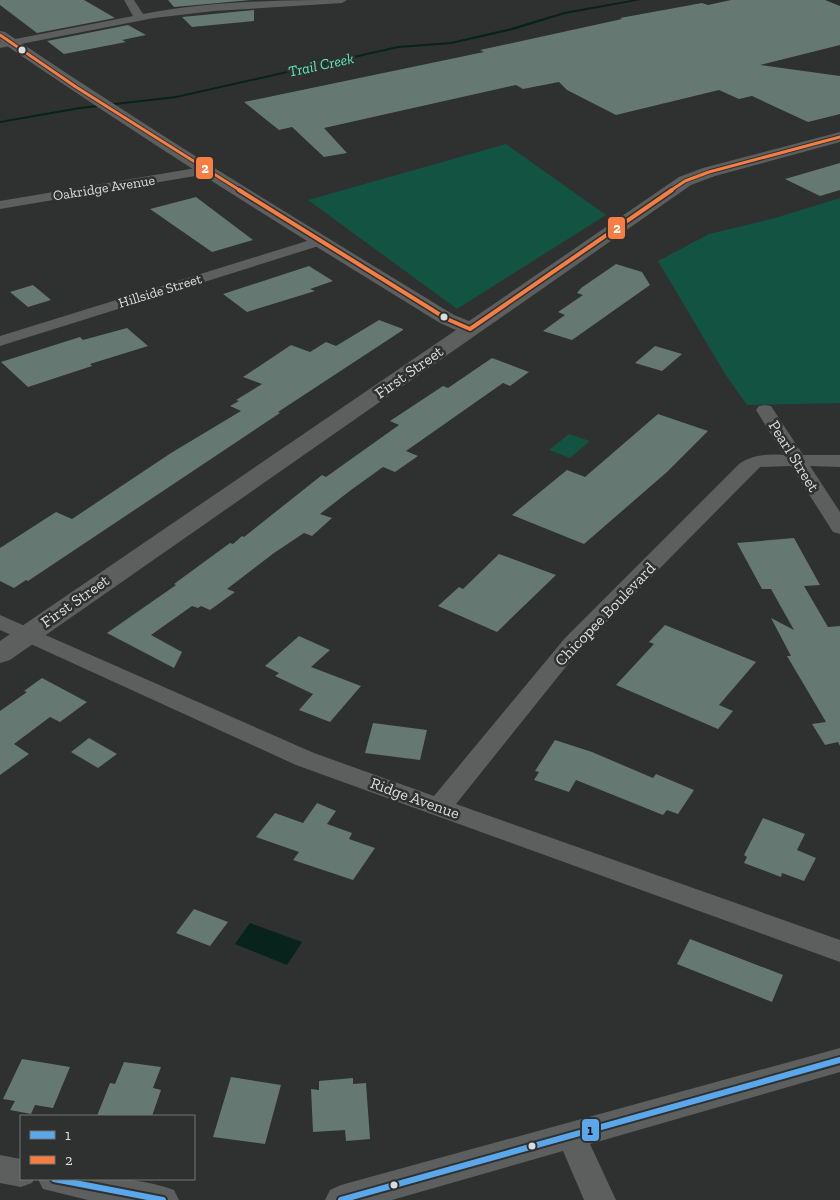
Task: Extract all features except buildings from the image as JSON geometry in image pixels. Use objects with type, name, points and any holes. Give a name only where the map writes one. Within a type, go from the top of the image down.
[{"type":"street","points":[[129,0],[141,18]]},
{"type":"street","points":[[4,41],[214,8],[342,0]]},
{"type":"street","points":[[4,41],[320,241],[447,319],[470,328]]},
{"type":"street","name":"First Street","points":[[0,654],[685,181],[709,172],[840,137]]},
{"type":"street","name":"Oakridge Avenue","points":[[0,205],[208,170]]},
{"type":"street","name":"Hillside Street","points":[[0,341],[320,241]]},
{"type":"street","name":"Pearl Street","points":[[765,410],[840,528]]},
{"type":"street","name":"Chicopee Boulevard","points":[[439,807],[573,643],[746,468],[753,463],[763,460],[840,461]]},
{"type":"street","name":"Ridge Avenue","points":[[0,622],[305,759],[840,951]]},
{"type":"street","points":[[341,1200],[840,1060]]},
{"type":"street","points":[[571,1135],[600,1200]]},
{"type":"street","points":[[0,1168],[20,1173]]},
{"type":"street","points":[[59,1180],[163,1200]]},
{"type":"green space","points":[[506,144],[606,215],[457,309],[308,200]]},
{"type":"green space","points":[[840,198],[840,403],[747,405],[725,374],[658,261],[709,234],[775,218]]},
{"type":"green space","points":[[569,434],[590,441],[570,458],[549,450]]},
{"type":"shaded area","points":[[250,923],[302,942],[287,965],[235,944]]},
{"type":"waterway","name":"Trail Creek","points":[[0,122],[80,108],[176,97],[398,47],[451,43],[512,29],[564,13],[639,0]]},
{"type":"transit line","name":"2","points":[[0,35],[76,87],[320,241],[447,319],[470,329],[685,181],[709,172],[840,137]]},
{"type":"transit line","name":"1","points":[[341,1200],[840,1060]]},
{"type":"transit line","name":"1","points":[[59,1180],[163,1200]]}]
